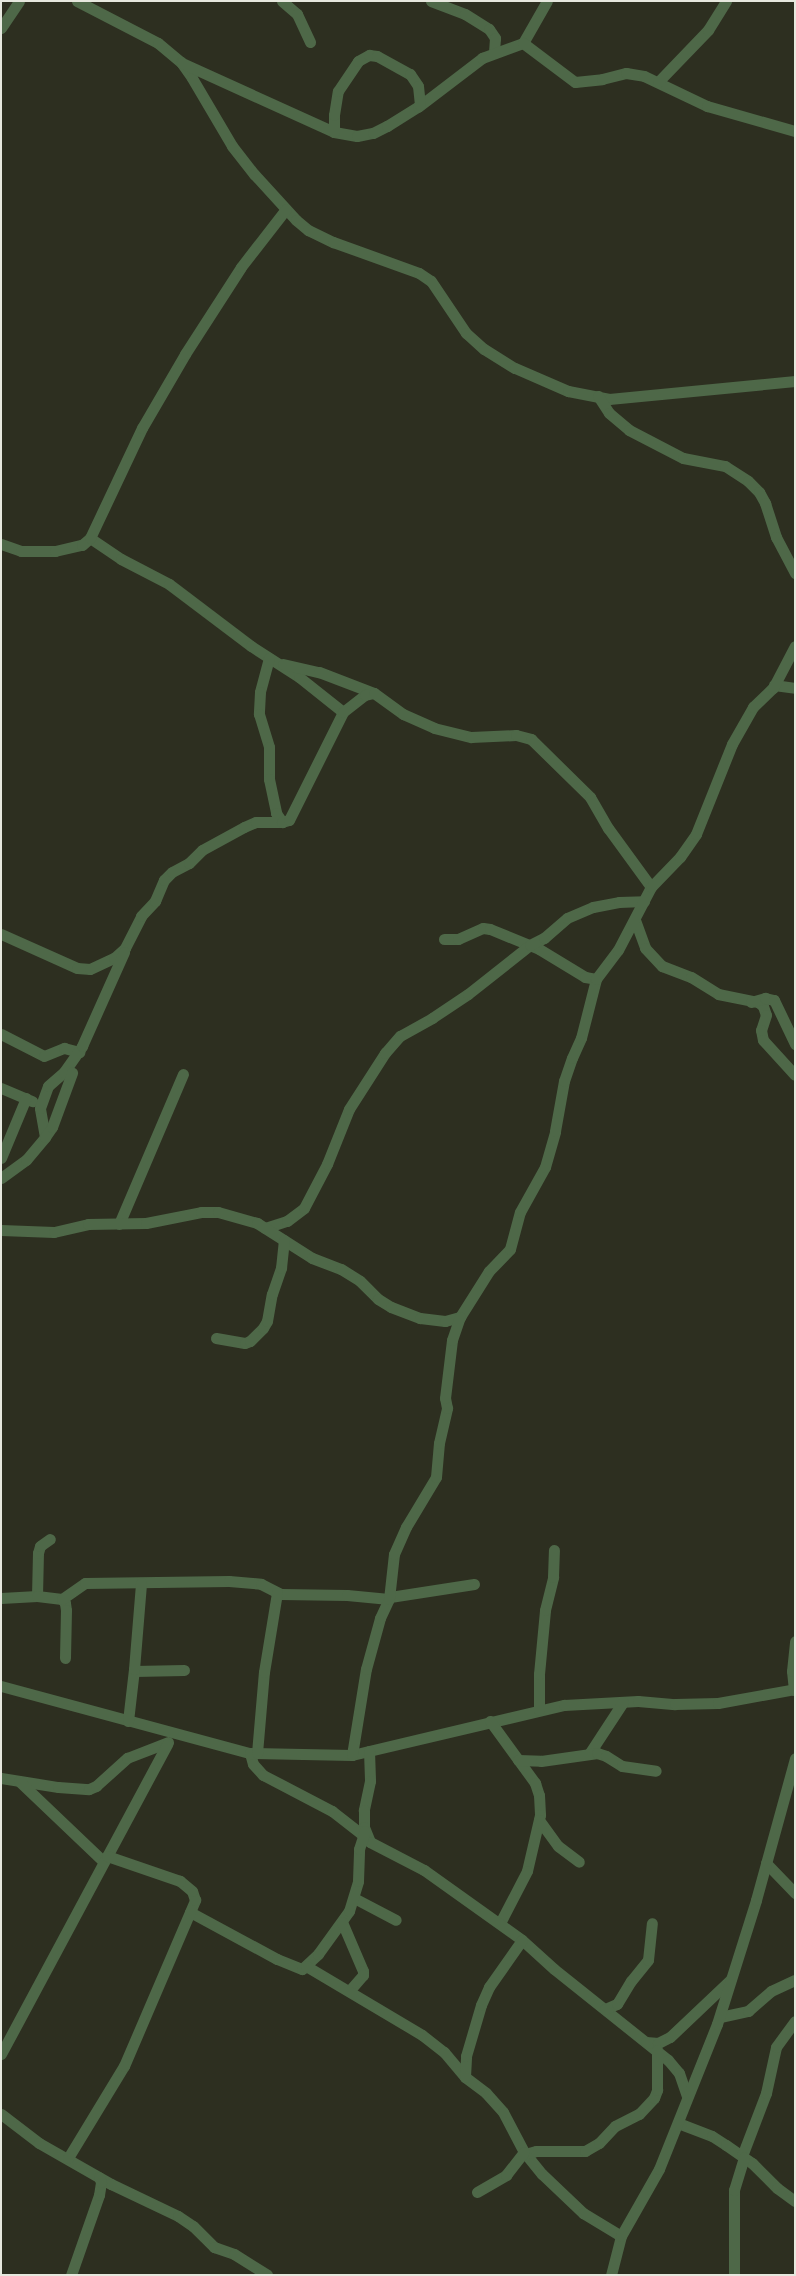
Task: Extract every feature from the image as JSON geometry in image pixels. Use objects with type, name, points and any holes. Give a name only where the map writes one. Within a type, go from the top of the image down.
[{"type":"street","points":[[1,28],[19,1]]},
{"type":"street","points":[[77,1],[158,43],[181,62],[334,132],[357,136],[373,133],[420,106],[482,58],[523,43],[547,1]]},
{"type":"street","points":[[282,1],[297,14],[310,42]]},
{"type":"street","points":[[430,1],[466,14],[489,29],[495,38],[494,53]]},
{"type":"street","points":[[658,82],[708,30],[726,1]]},
{"type":"street","points":[[523,43],[575,82],[602,79],[626,73],[644,76],[707,106],[795,131]]},
{"type":"street","points":[[334,132],[334,115],[338,91],[358,62],[369,55],[377,56],[410,74],[418,86],[420,106]]},
{"type":"street","points":[[181,62],[232,146],[254,174],[308,230],[326,239],[419,273],[431,281],[466,333],[484,349],[503,361],[568,391],[625,399],[711,388],[795,382]]},
{"type":"street","points":[[1,544],[21,550],[55,551],[82,545],[90,538],[142,428],[180,362],[241,267],[286,209]]},
{"type":"street","points":[[598,396],[609,413],[629,430],[683,458],[725,466],[748,481],[759,492],[765,503],[776,536],[795,573]]},
{"type":"street","points":[[90,538],[121,559],[169,584],[299,677],[343,712]]},
{"type":"street","points":[[352,1755],[368,1661],[380,1618],[390,1598],[394,1554],[398,1543],[436,1477],[438,1443],[447,1408],[445,1398],[452,1340],[460,1317],[488,1271],[508,1253],[512,1245],[520,1212],[545,1167],[555,1131],[564,1081],[581,1038],[596,979],[614,955],[635,920],[651,887],[680,857],[696,834],[729,749],[747,716],[774,685],[795,646]]},
{"type":"street","points":[[273,660],[320,672],[374,693],[403,714],[434,728],[471,738],[516,735],[531,739],[590,797],[608,828],[651,887]]},
{"type":"street","points":[[273,660],[260,692],[259,714],[269,747],[269,779],[276,813],[282,822]]},
{"type":"street","points":[[774,685],[795,688]]},
{"type":"street","points":[[46,1137],[40,1104],[52,1080],[64,1072],[78,1052],[141,916],[155,901],[164,880],[172,872],[189,863],[202,850],[244,827],[256,822],[287,821],[343,712],[365,695],[374,693]]},
{"type":"street","points":[[265,1228],[287,1222],[304,1208],[327,1164],[349,1109],[385,1053],[400,1036],[432,1018],[468,994],[576,913],[619,902],[644,901]]},
{"type":"street","points":[[635,920],[645,948],[662,966],[691,977],[718,994],[749,1002],[758,1002],[763,1006],[766,1015],[761,1030],[763,1040],[795,1075]]},
{"type":"street","points":[[444,939],[464,937],[483,928],[530,946],[585,977],[596,979]]},
{"type":"street","points":[[1,934],[35,951],[83,970],[90,969],[114,958],[125,948]]},
{"type":"street","points":[[749,1002],[765,998],[774,1000],[795,1044]]},
{"type":"street","points":[[784,1021],[795,1027]]},
{"type":"street","points":[[1,1034],[42,1056],[64,1048],[78,1052]]},
{"type":"street","points":[[1,1178],[26,1160],[46,1137],[72,1074]]},
{"type":"street","points":[[119,1224],[183,1074]]},
{"type":"street","points":[[1,1088],[40,1104]]},
{"type":"street","points":[[1,1158],[26,1098]]},
{"type":"street","points":[[1,1230],[54,1232],[88,1224],[146,1223],[208,1212],[241,1217],[265,1228],[312,1258],[352,1276],[390,1307],[420,1318],[445,1322],[460,1317]]},
{"type":"street","points":[[216,1338],[245,1343],[264,1328],[272,1294],[281,1268],[284,1240]]},
{"type":"street","points":[[37,1596],[38,1553],[40,1546],[50,1539]]},
{"type":"street","points":[[539,1710],[539,1674],[545,1610],[553,1577],[554,1550]]},
{"type":"street","points":[[62,1599],[85,1583],[229,1581],[261,1584],[277,1593],[390,1598],[474,1584]]},
{"type":"street","points":[[128,1721],[141,1582]]},
{"type":"street","points":[[277,1593],[264,1672],[253,1764],[262,1775],[332,1812],[364,1833],[370,1842],[378,1848],[424,1870],[500,1923],[554,1969],[657,2050],[679,2073],[688,2096]]},
{"type":"street","points":[[1,1598],[37,1596],[62,1599],[66,1603],[65,1658]]},
{"type":"street","points":[[1,1686],[179,1735],[254,1753],[352,1755],[441,1736],[490,1721],[583,1703],[718,1703],[794,1689],[792,1671],[795,1641]]},
{"type":"street","points":[[134,1671],[184,1670]]},
{"type":"street","points":[[589,1754],[622,1702]]},
{"type":"street","points":[[490,1721],[537,1789],[539,1820],[527,1870],[500,1923]]},
{"type":"street","points":[[1,1778],[75,1789],[89,1789],[96,1786],[132,1754],[167,1744],[179,1735]]},
{"type":"street","points":[[1,2054],[6,2036],[106,1859],[167,1744]]},
{"type":"street","points":[[190,1912],[296,1968],[302,1969],[306,1966],[318,1954],[342,1922],[354,1898],[358,1881],[359,1849],[364,1833],[364,1810],[370,1781],[369,1751]]},
{"type":"street","points":[[518,1760],[541,1761],[589,1754],[606,1756],[622,1766],[656,1771]]},
{"type":"street","points":[[611,2275],[621,2236],[659,2169],[720,2017],[795,1758]]},
{"type":"street","points":[[19,1781],[106,1859],[158,1872],[188,1886],[194,1896],[190,1912],[124,2066],[68,2158]]},
{"type":"street","points":[[539,1820],[558,1846],[579,1862]]},
{"type":"street","points":[[766,1863],[795,1893]]},
{"type":"street","points":[[354,1898],[396,1920]]},
{"type":"street","points":[[342,1922],[363,1971],[363,1976],[349,1991]]},
{"type":"street","points":[[605,2009],[617,2004],[637,1973],[648,1960],[652,1923]]},
{"type":"street","points":[[465,2077],[466,2056],[481,2005],[489,1987],[522,1940]]},
{"type":"street","points":[[306,1966],[435,2044],[450,2058],[465,2077],[486,2093],[503,2112],[524,2153],[572,2203],[621,2236]]},
{"type":"street","points":[[646,2042],[658,2042],[670,2037],[731,1979]]},
{"type":"street","points":[[720,2017],[748,2011],[771,1990],[795,1980]]},
{"type":"street","points":[[734,2275],[734,2190],[743,2157],[766,2093],[776,2047],[795,2021]]},
{"type":"street","points":[[476,2192],[506,2175],[524,2153],[536,2151],[585,2151],[600,2143],[614,2126],[639,2114],[654,2098],[657,2090],[657,2050]]},
{"type":"street","points":[[1,2114],[20,2126],[32,2138],[99,2178],[178,2216],[193,2226],[214,2247],[234,2254],[267,2275]]},
{"type":"street","points":[[678,2123],[712,2136],[743,2157],[777,2188],[795,2201]]},
{"type":"street","points":[[71,2275],[99,2195],[101,2182],[99,2178]]}]
